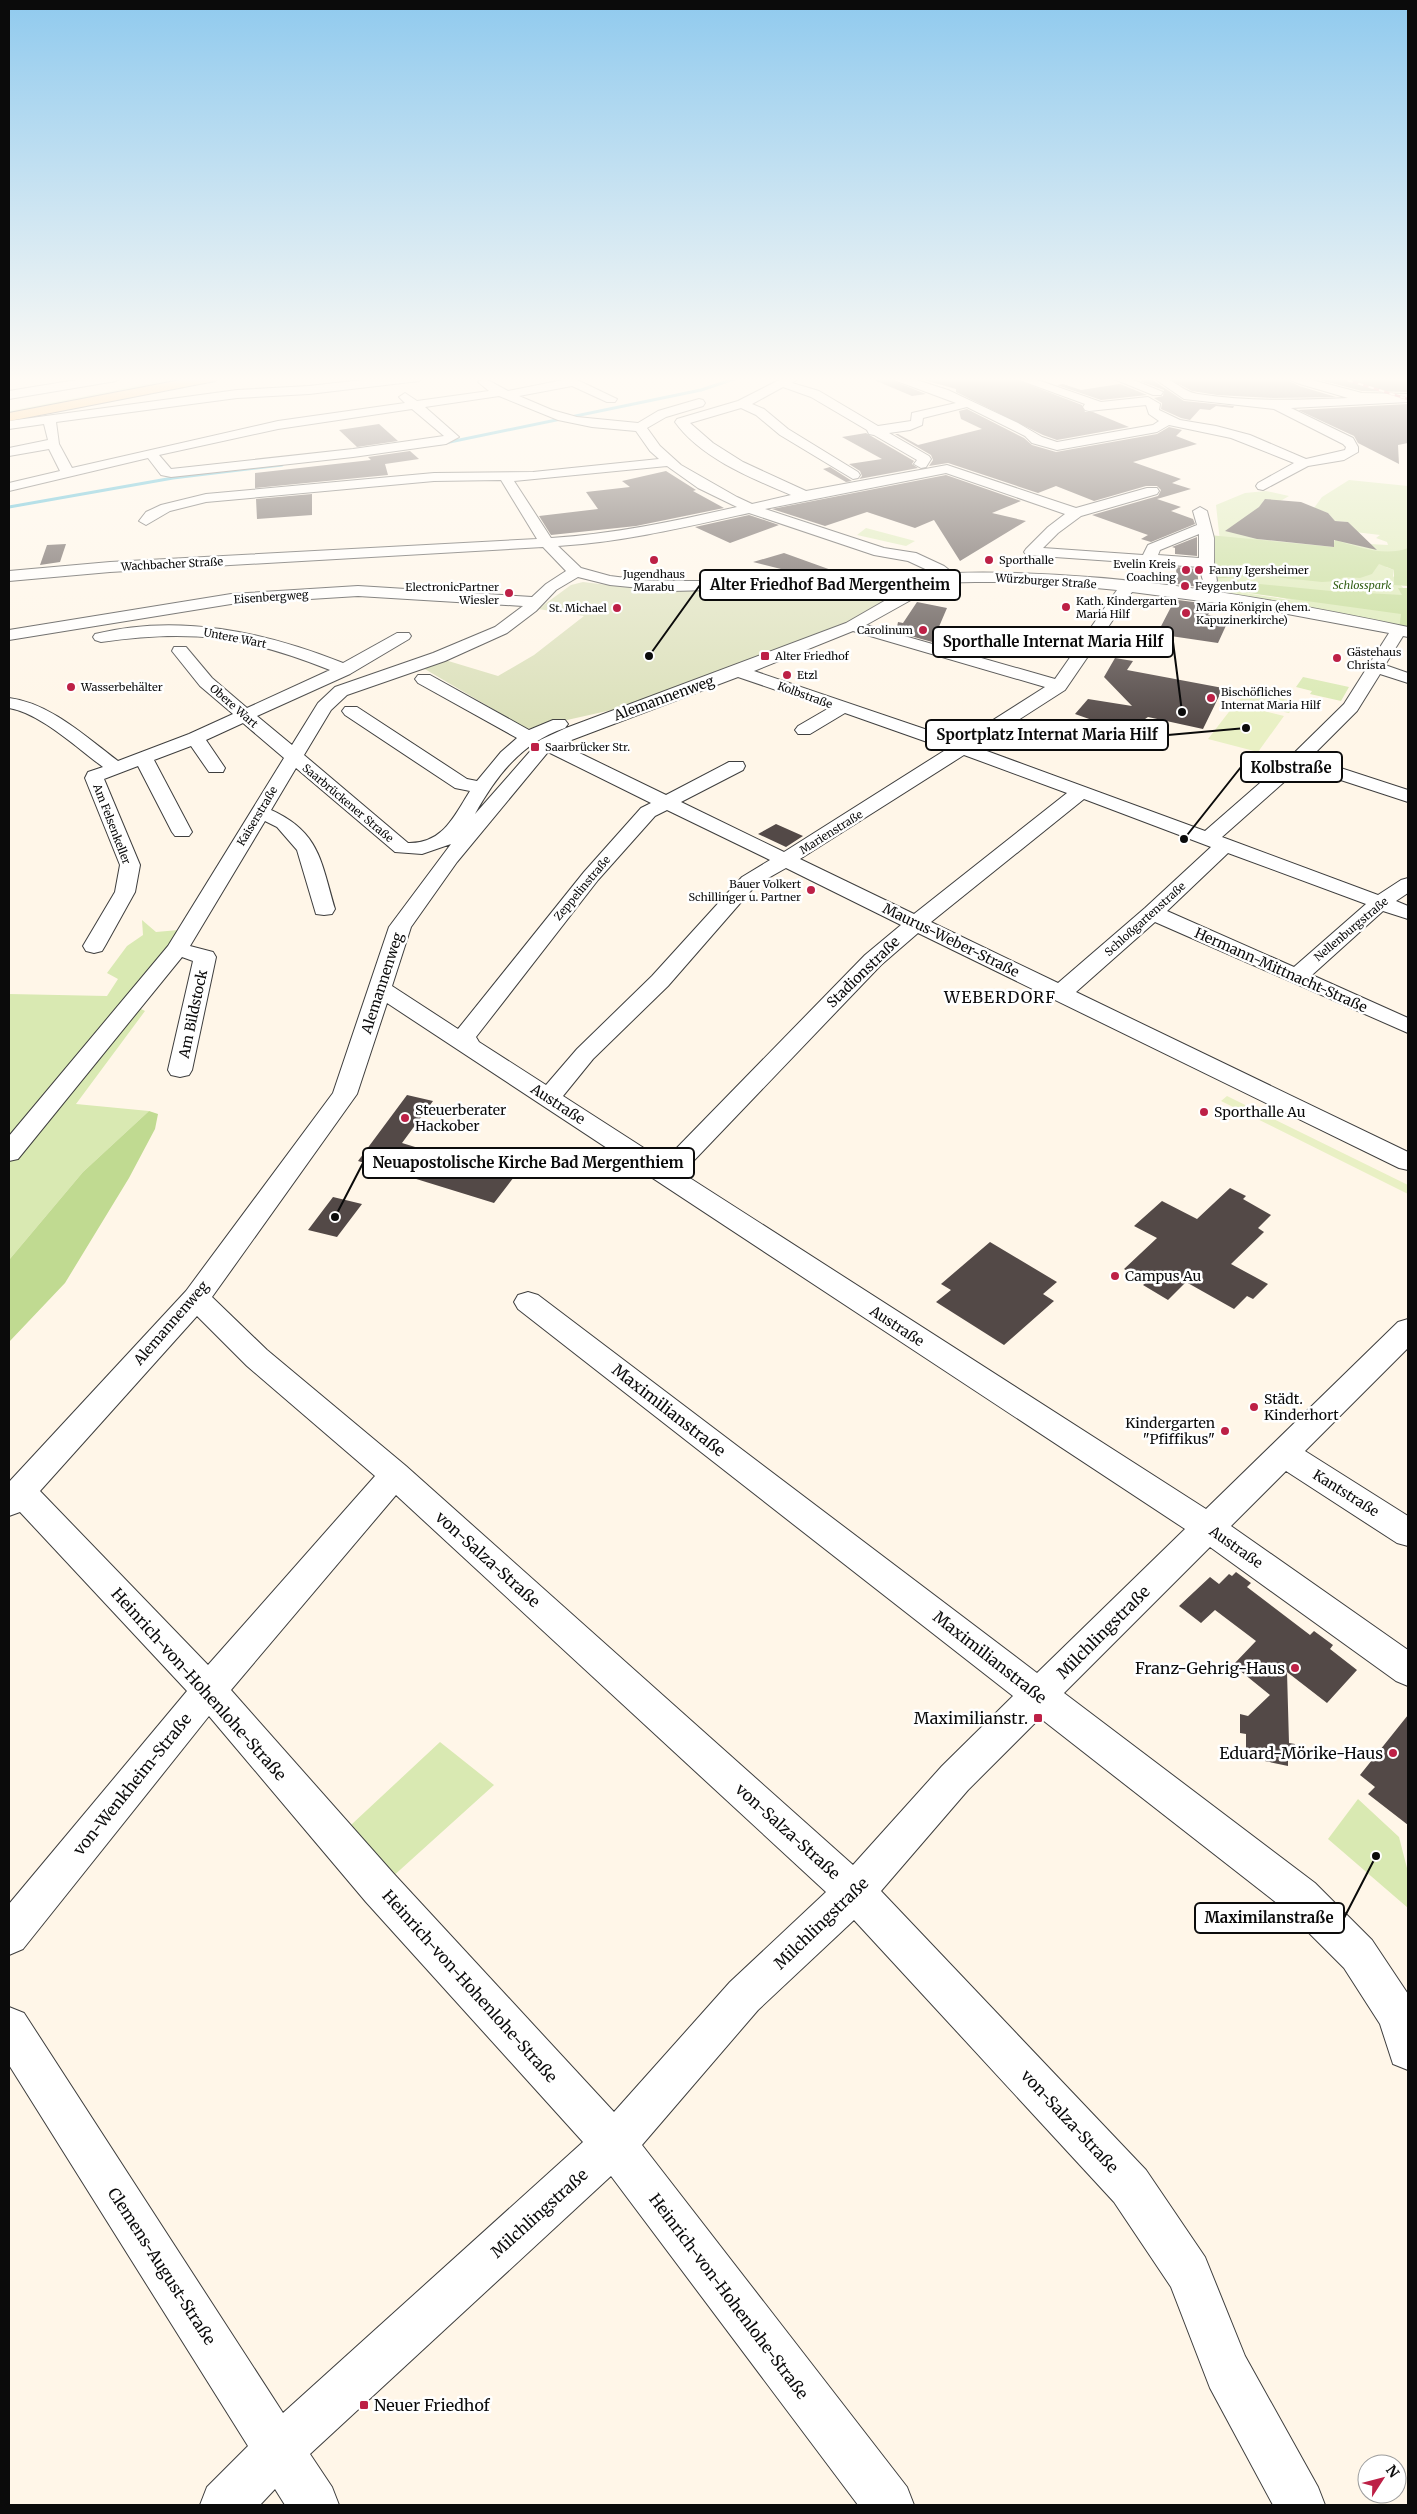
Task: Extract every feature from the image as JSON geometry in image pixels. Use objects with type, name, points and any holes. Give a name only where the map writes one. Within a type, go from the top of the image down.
[{"type":"street","points":[[146,521],[151,515],[171,506],[206,498],[246,494]]},
{"type":"street","points":[[514,494],[546,550],[570,568]]},
{"type":"street","points":[[714,494],[723,505],[722,510],[714,517]]},
{"type":"street","points":[[721,494],[814,532],[871,548],[882,548],[957,568],[1013,577]]},
{"type":"street","points":[[801,494],[805,496]]},
{"type":"street","points":[[546,550],[588,540],[650,531],[813,494]]},
{"type":"street","points":[[1019,494],[1076,513]]},
{"type":"street","points":[[1141,494],[1076,513],[1053,530],[1031,552],[1149,560],[1209,580],[1403,631]]},
{"type":"street","points":[[1200,511],[1207,538],[1209,580]]},
{"type":"street","points":[[1149,560],[1152,548],[1203,528]]},
{"type":"street","points":[[570,568],[566,551],[570,546],[588,540]]},
{"type":"street","name":"Wachbacher Straße","points":[[9,576],[119,567],[504,544],[546,550]]},
{"type":"street","points":[[911,556],[918,563],[940,568],[949,578]]},
{"type":"street","name":"Würzburger Straße","points":[[570,568],[617,581],[676,587],[799,585],[1013,577],[1182,592],[1209,580]]},
{"type":"street","name":"Kaiserstraße","points":[[9,1153],[177,949],[292,756],[324,707],[341,691],[439,657],[501,630],[536,602],[570,568]]},
{"type":"street","name":"Alemannenweg","points":[[14,1497],[196,1298],[345,1094],[381,989],[400,926],[450,858],[530,760],[537,740],[619,714],[738,671],[852,626],[913,593],[920,586],[916,580]]},
{"type":"street","name":"Marienstraße","points":[[548,1098],[585,1054],[660,981],[748,881],[785,860],[1059,686],[1127,587]]},
{"type":"street","name":"Eisenbergweg","points":[[9,635],[30,630],[232,599],[358,591],[536,602]]},
{"type":"street","points":[[852,626],[1059,686]]},
{"type":"street","name":"Untere Wart","points":[[82,639],[169,630],[209,631],[304,654],[344,670]]},
{"type":"street","name":"Schloßgartenstraße","points":[[1061,993],[1154,913],[1218,841],[1351,707],[1403,631]]},
{"type":"street","points":[[244,715],[344,670],[403,636]]},
{"type":"street","name":"Obere Wart","points":[[180,651],[206,682],[292,756]]},
{"type":"street","points":[[1377,668],[1408,678]]},
{"type":"street","name":"Kolbstraße","points":[[738,671],[841,708],[963,748],[1408,913]]},
{"type":"street","name":"Maurus-Weber-Straße","points":[[424,679],[537,740],[1408,1162]]},
{"type":"street","points":[[9,703],[16,702],[47,719],[115,767]]},
{"type":"street","points":[[804,730],[841,708]]},
{"type":"street","points":[[351,711],[462,784],[482,787]]},
{"type":"street","name":"Am Felsenkeller","points":[[94,946],[125,892],[130,865],[94,778],[115,767],[195,738],[244,715]]},
{"type":"street","points":[[195,738],[216,768]]},
{"type":"street","name":"Saarbrückener Straße","points":[[292,756],[402,848],[414,850],[428,847],[453,833],[482,787],[518,743],[537,740]]},
{"type":"street","points":[[143,757],[182,832]]},
{"type":"street","points":[[1298,760],[1408,796]]},
{"type":"street","name":"Zeppelinstraße","points":[[469,1046],[464,1038],[591,876],[648,812],[736,766]]},
{"type":"street","name":"Stadionstraße","points":[[666,1174],[873,960],[916,923],[1081,792]]},
{"type":"street","points":[[260,811],[284,823],[307,849],[324,909]]},
{"type":"street","name":"Nellenburgstraße","points":[[1296,977],[1381,902],[1408,884]]},
{"type":"street","name":"Hermann-Mittnacht-Straße","points":[[1154,913],[1408,1026]]},
{"type":"street","name":"Am Bildstock","points":[[177,949],[205,957],[180,1070]]},
{"type":"street","name":"Austraße","points":[[381,989],[1209,1528],[1408,1670]]},
{"type":"street","name":"von-Salza-Straße","points":[[196,1298],[257,1358],[395,1475],[855,1892],[1130,2186],[1189,2273],[1227,2371],[1300,2505]]},
{"type":"street","name":"Maximilianstraße","points":[[528,1302],[1301,1897],[1358,1954],[1398,2016],[1408,2049]]},
{"type":"street","name":"Milchlingstraße","points":[[224,2505],[279,2450],[614,2144],[744,1996],[855,1892],[955,1778],[1408,1330]]},
{"type":"street","name":"Kantstraße","points":[[1284,1454],[1408,1533]]},
{"type":"street","name":"von-Wenkheim-Straße","points":[[9,1935],[209,1690],[395,1475]]},
{"type":"street","name":"Heinrich-von-Hohenlohe-Straße","points":[[14,1497],[209,1690],[380,1888],[614,2144],[889,2505]]},
{"type":"street","name":"Clemens-August-Straße","points":[[9,2028],[314,2505]]},
{"type":"green space","name":"Schlosspark","points":[[1242,494],[1289,496],[1277,503],[1268,499],[1263,501],[1257,539],[1333,547],[1334,541],[1339,537],[1364,547],[1369,544],[1388,545],[1387,542],[1376,538],[1380,535],[1347,531],[1352,526],[1348,522],[1335,521],[1328,513],[1314,508],[1326,494],[1408,494],[1408,563],[1386,567],[1394,570],[1393,576],[1404,589],[1408,590],[1399,630],[1225,592],[1227,590],[1296,601],[1220,584],[1215,579],[1224,578],[1216,505]]},
{"type":"green space","points":[[866,528],[915,541],[906,546],[857,535]]},
{"type":"green space","points":[[1209,535],[1333,547],[1335,540],[1362,548],[1390,552],[1408,548],[1408,586],[1394,585],[1394,570],[1379,564],[1372,574],[1360,578],[1344,577],[1337,581],[1322,582],[1255,575],[1215,579]]},
{"type":"green space","points":[[583,582],[699,591],[893,587],[897,597],[834,630],[761,658],[755,657],[616,709],[527,729],[423,668],[445,660],[498,676],[534,655],[584,616],[538,609],[571,585]]},
{"type":"green space","points":[[1239,582],[1341,592],[1370,587],[1366,593],[1402,595],[1398,588],[1408,588],[1408,632],[1399,630],[1401,614],[1227,590],[1220,584]]},
{"type":"green space","points":[[1303,677],[1349,687],[1341,701],[1310,694],[1312,691],[1296,687]]},
{"type":"green space","points":[[1246,690],[1296,702],[1289,713],[1238,702]]},
{"type":"green space","points":[[1235,704],[1284,716],[1258,752],[1208,739]]},
{"type":"green space","points":[[142,920],[156,932],[190,929],[131,1004],[145,1011],[76,1104],[149,1111],[83,1172],[9,1260],[9,994],[107,996],[118,979],[107,973],[127,946],[143,935]]},
{"type":"green space","points":[[1227,1096],[1408,1185],[1408,1194],[1221,1101]]},
{"type":"green space","points":[[149,1111],[158,1114],[155,1129],[129,1178],[65,1283],[9,1342],[9,1260],[83,1172]]},
{"type":"green space","points":[[440,1742],[494,1785],[380,1888],[337,1838]]},
{"type":"green space","points":[[1358,1799],[1399,1837],[1408,1872],[1408,1908],[1328,1839]]},
{"type":"building","points":[[312,494],[312,515],[257,519],[256,499]]},
{"type":"building","points":[[588,494],[699,494],[724,508],[636,526],[551,535],[539,516],[598,509]]},
{"type":"building","points":[[847,494],[1002,494],[1021,501],[992,513],[1026,521],[960,561],[934,520],[915,528],[867,512],[825,526],[772,509]]},
{"type":"building","points":[[1077,494],[1117,494],[1094,501]]},
{"type":"building","points":[[1159,494],[1173,494],[1157,499],[1181,507],[1171,511],[1193,519],[1195,524],[1151,542],[1141,539],[1148,535],[1092,515]]},
{"type":"building","points":[[1265,499],[1301,502],[1328,513],[1335,521],[1348,522],[1377,550],[1334,540],[1334,547],[1257,539],[1225,531],[1259,507]]},
{"type":"building","points":[[749,515],[779,525],[730,543],[695,527]]},
{"type":"building","points":[[1197,537],[1197,556],[1175,554],[1175,548],[1172,547]]},
{"type":"building","points":[[66,544],[60,562],[40,565],[47,545]]},
{"type":"building","points":[[784,553],[834,571],[832,576],[813,577],[753,562]]},
{"type":"building","points":[[1176,567],[1197,569],[1199,587],[1177,584]]},
{"type":"building","points":[[1178,600],[1201,603],[1200,607],[1212,608],[1208,615],[1229,619],[1218,643],[1157,634],[1172,605],[1178,606]]},
{"type":"building","name":"Carolinum","points":[[917,602],[947,608],[938,629],[994,639],[983,656],[896,632],[898,622],[903,623]]},
{"type":"building","points":[[1115,658],[1133,661],[1127,670],[1223,688],[1203,729],[1148,717],[1126,732],[1075,714],[1088,699],[1132,706],[1104,677]]},
{"type":"building","points":[[776,824],[803,836],[786,847],[758,834]]},
{"type":"building","points":[[407,1095],[433,1101],[402,1143],[514,1177],[494,1203],[358,1161]]},
{"type":"building","points":[[1230,1188],[1246,1196],[1243,1199],[1271,1215],[1258,1228],[1264,1232],[1231,1264],[1268,1284],[1253,1299],[1247,1296],[1234,1309],[1186,1282],[1168,1300],[1143,1285],[1147,1282],[1124,1269],[1157,1238],[1134,1226],[1162,1201],[1197,1219]]},
{"type":"building","points":[[333,1197],[362,1204],[337,1237],[308,1230]]},
{"type":"building","points":[[990,1242],[1057,1282],[1043,1294],[1054,1301],[1004,1345],[936,1302],[951,1290],[941,1284]]},
{"type":"building","name":"Franz-Gehrig-Haus","points":[[1236,1572],[1251,1583],[1247,1587],[1310,1635],[1314,1631],[1333,1645],[1330,1649],[1357,1670],[1327,1703],[1287,1672],[1289,1743],[1295,1744],[1296,1761],[1288,1759],[1288,1766],[1246,1757],[1246,1734],[1240,1733],[1240,1714],[1248,1716],[1270,1695],[1233,1665],[1256,1641],[1215,1610],[1201,1623],[1179,1606],[1210,1577],[1219,1584],[1229,1574],[1232,1576]]},
{"type":"building","name":"Eduard-Mörike-Haus","points":[[1408,1715],[1408,1825],[1368,1794],[1375,1787],[1360,1775]]},
{"type":"waterway","points":[[9,507],[81,494]]},
{"type":"place","name":"Jugendhaus Marabu","points":[[654,560]]},
{"type":"place","name":"Sporthalle","points":[[989,560]]},
{"type":"place","name":"Evelin Kreis Coaching","points":[[1186,570]]},
{"type":"place","name":"Fanny Igersheimer","points":[[1199,570]]},
{"type":"place","name":"Feygenbutz","points":[[1185,586]]},
{"type":"place","name":"ElectronicPartner Wiesler","points":[[509,593]]},
{"type":"place","name":"Kath. Kindergarten Maria Hilf","points":[[1066,607]]},
{"type":"place","name":"St. Michael","points":[[617,608]]},
{"type":"place","name":"Maria Königin (ehem. Kapuzinerkirche)","points":[[1186,613]]},
{"type":"place","name":"Carolinum","points":[[923,630]]},
{"type":"place","name":"Alter Friedhof Bad Mergentheim","points":[[649,656]]},
{"type":"place","name":"Alter Friedhof","points":[[765,656]]},
{"type":"place","name":"Gästehaus Christa","points":[[1337,658]]},
{"type":"place","name":"Etzl","points":[[787,675]]},
{"type":"place","name":"Wasserbehälter","points":[[71,687]]},
{"type":"place","name":"Bischöfliches Internat Maria Hilf","points":[[1211,698]]},
{"type":"place","name":"Sporthalle Internat Maria Hilf","points":[[1182,712]]},
{"type":"place","name":"Sportplatz Internat Maria Hilf","points":[[1246,728]]},
{"type":"place","name":"Saarbrücker Str.","points":[[535,747]]},
{"type":"place","name":"Kolbstraße","points":[[1184,839]]},
{"type":"place","name":"Bauer Volkert Schillinger u. Partner","points":[[811,890]]},
{"type":"place","name":"Sporthalle Au","points":[[1204,1112]]},
{"type":"place","name":"Steuerberater Hackober","points":[[405,1118]]},
{"type":"place","name":"Neuapostolische Kirche Bad Mergenthiem","points":[[335,1217]]},
{"type":"place","name":"Campus Au","points":[[1115,1276]]},
{"type":"place","name":"Städt. Kinderhort","points":[[1254,1407]]},
{"type":"place","name":"Kindergarten \"Pfiffikus\"","points":[[1225,1431]]},
{"type":"place","name":"Franz-Gehrig-Haus","points":[[1295,1668]]},
{"type":"place","name":"Maximilianstr.","points":[[1038,1718]]},
{"type":"place","name":"Eduard-Mörike-Haus","points":[[1393,1753]]},
{"type":"place","name":"Maximilanstraße","points":[[1376,1856]]},
{"type":"place","name":"Neuer Friedhof","points":[[364,2405]]},
{"type":"district","name":"WEBERDORF","points":[[1000,997]]}]
